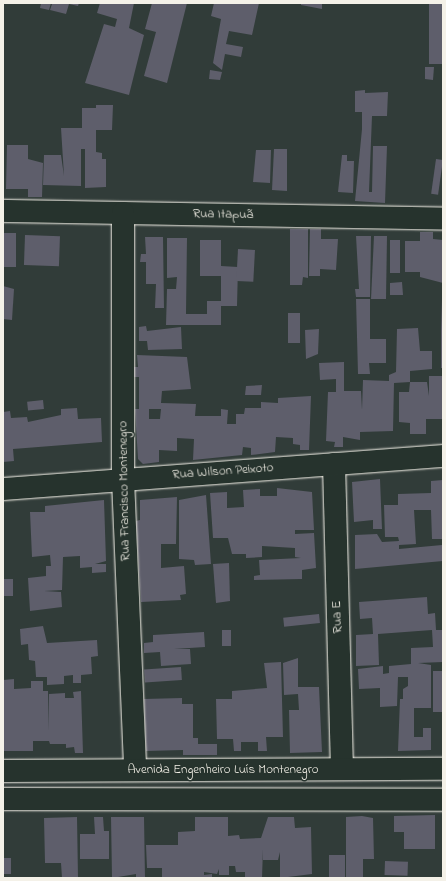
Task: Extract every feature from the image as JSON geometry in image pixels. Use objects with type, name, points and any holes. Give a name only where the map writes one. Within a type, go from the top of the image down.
[{"type":"street","name":"Rua Itapuã","points":[[3,211],[443,219]]},
{"type":"street","name":"Rua Francisco Montenegro","points":[[123,213],[124,479],[135,770]]},
{"type":"street","name":"Rua Wilson Peixoto","points":[[3,489],[443,456]]},
{"type":"street","name":"Rua E","points":[[334,464],[342,769]]},
{"type":"street","name":"Avenida Engenheiro Luís Montenegro","points":[[3,771],[443,769]]},
{"type":"street","points":[[178,771],[178,799]]},
{"type":"street","points":[[3,799],[443,800]]},
{"type":"building","points":[[41,3],[51,3],[49,10],[40,8]]},
{"type":"building","points":[[79,3],[78,6],[69,4],[66,14],[50,10],[52,4]]},
{"type":"building","points":[[100,3],[134,3],[129,28],[144,35],[129,95],[85,83],[104,24],[115,27],[117,19],[97,13]]},
{"type":"building","points":[[152,3],[187,3],[167,83],[144,76],[156,32],[145,29]]},
{"type":"building","points":[[214,3],[259,3],[252,35],[229,31],[226,44],[243,47],[241,57],[225,54],[222,70],[213,63],[221,19],[211,16]]},
{"type":"building","points":[[301,3],[322,3],[322,9],[301,5]]},
{"type":"building","points":[[429,3],[443,3],[443,64],[429,64]]},
{"type":"building","points":[[425,67],[434,67],[433,80],[425,79]]},
{"type":"building","points":[[210,70],[222,72],[220,80],[209,79]]},
{"type":"building","points":[[365,90],[365,93],[388,92],[387,116],[372,116],[369,192],[372,192],[373,146],[387,146],[385,203],[355,201],[362,129],[362,112],[355,112],[355,91]]},
{"type":"building","points":[[96,105],[113,105],[112,130],[96,130],[96,152],[102,153],[102,159],[106,159],[106,187],[85,188],[85,149],[81,149],[81,186],[43,185],[44,155],[61,155],[64,176],[61,128],[82,128],[82,108],[96,108]]},
{"type":"building","points":[[7,145],[28,145],[28,159],[43,163],[42,197],[28,197],[28,189],[6,189]]},
{"type":"building","points":[[274,149],[287,149],[287,191],[272,190]]},
{"type":"building","points":[[256,150],[271,150],[270,183],[253,182]]},
{"type":"building","points":[[342,155],[347,155],[347,161],[354,161],[353,193],[338,192]]},
{"type":"building","points":[[436,159],[443,160],[438,195],[431,194]]},
{"type":"building","points":[[290,229],[308,229],[308,278],[303,277],[302,285],[290,285]]},
{"type":"building","points":[[310,229],[321,229],[321,239],[338,239],[336,270],[320,269],[320,276],[309,276]]},
{"type":"building","points":[[420,232],[433,232],[433,239],[443,240],[443,283],[420,277],[420,272],[405,272],[405,241],[420,241]]},
{"type":"building","points":[[3,233],[16,233],[16,267],[3,267]]},
{"type":"building","points":[[25,235],[60,236],[59,266],[24,265]]},
{"type":"building","points":[[356,236],[371,236],[370,297],[356,297],[355,289],[359,289]]},
{"type":"building","points":[[374,236],[387,236],[386,299],[371,299]]},
{"type":"building","points":[[145,237],[163,237],[164,308],[155,308],[156,284],[146,284],[146,262],[140,262],[141,254],[146,254]]},
{"type":"building","points":[[167,238],[187,238],[186,314],[207,314],[207,301],[221,301],[221,266],[238,267],[237,306],[221,306],[221,325],[166,325],[167,289],[176,289],[177,277],[167,278]]},
{"type":"building","points":[[200,240],[221,240],[221,276],[200,276]]},
{"type":"building","points":[[390,240],[400,240],[400,273],[390,273]]},
{"type":"building","points":[[238,249],[255,250],[253,282],[236,281]]},
{"type":"building","points":[[402,282],[403,295],[390,295],[390,283]]},
{"type":"building","points":[[3,286],[14,289],[12,320],[3,319]]},
{"type":"building","points":[[442,298],[443,368],[441,368],[441,330]]},
{"type":"building","points":[[356,299],[370,299],[370,339],[386,339],[386,363],[369,363],[370,374],[358,374]]},
{"type":"building","points":[[288,313],[300,313],[300,343],[288,343]]},
{"type":"building","points":[[146,326],[147,331],[181,327],[182,349],[148,350],[147,341],[139,341],[139,327]]},
{"type":"building","points":[[418,328],[420,351],[432,351],[432,369],[410,371],[410,382],[394,383],[393,431],[360,432],[360,440],[343,437],[343,447],[334,447],[335,442],[326,441],[328,392],[336,392],[336,379],[320,380],[319,363],[344,362],[344,391],[361,391],[362,410],[363,380],[389,381],[389,375],[396,372],[397,329]]},
{"type":"building","points":[[319,329],[318,354],[306,359],[305,330]]},
{"type":"building","points":[[137,355],[187,357],[191,389],[162,391],[161,403],[196,404],[195,416],[221,416],[221,409],[228,410],[227,424],[236,424],[236,414],[244,414],[245,408],[261,408],[261,402],[278,403],[278,398],[311,396],[309,450],[300,450],[300,445],[293,444],[293,438],[276,437],[275,452],[251,455],[251,448],[243,447],[242,455],[193,460],[194,439],[177,438],[177,451],[159,450],[159,462],[143,464],[138,459],[135,409],[139,409],[139,377],[134,377],[133,367],[138,367]],"holes":[[[149,409],[161,409],[160,419],[149,419]]]},
{"type":"building","points":[[429,376],[443,376],[443,419],[426,419],[426,434],[410,434],[410,423],[399,422],[399,392],[409,392],[410,382],[427,382],[429,396]]},
{"type":"building","points":[[262,385],[261,395],[245,395],[246,386]]},
{"type":"building","points":[[43,400],[44,409],[28,411],[27,402]]},
{"type":"building","points":[[77,408],[78,419],[101,418],[102,442],[13,449],[14,461],[3,462],[3,412],[10,411],[11,418],[27,417],[28,422],[61,415],[61,409]]},
{"type":"building","points":[[380,479],[382,529],[373,529],[373,520],[354,522],[352,482]]},
{"type":"building","points":[[443,480],[443,539],[432,539],[431,510],[414,510],[416,544],[399,545],[399,549],[442,545],[443,561],[355,569],[355,535],[377,534],[382,542],[399,541],[398,537],[385,537],[384,505],[398,505],[398,494],[431,493],[431,481]]},
{"type":"building","points":[[277,488],[312,492],[314,530],[295,530],[295,534],[314,533],[316,568],[302,570],[302,579],[254,580],[254,576],[260,575],[259,560],[301,558],[295,557],[295,548],[262,546],[262,557],[246,558],[246,554],[232,554],[228,538],[213,538],[210,493],[227,492],[227,508],[244,507],[243,490],[260,489],[260,496],[277,496]]},
{"type":"building","points":[[206,495],[211,564],[195,565],[194,560],[179,559],[179,500]]},
{"type":"building","points":[[177,497],[176,544],[161,544],[161,568],[184,566],[186,594],[180,595],[181,600],[141,602],[136,521],[140,520],[140,500]]},
{"type":"building","points":[[104,500],[106,561],[95,564],[106,564],[106,572],[92,573],[92,567],[80,568],[80,556],[63,557],[62,590],[44,591],[61,592],[62,607],[30,611],[28,578],[46,576],[46,566],[51,566],[50,555],[32,557],[30,512],[45,512],[45,506]]},
{"type":"building","points":[[229,563],[230,601],[216,603],[213,564]]},
{"type":"building","points":[[3,579],[13,579],[13,596],[3,596]]},
{"type":"building","points":[[427,597],[428,614],[435,613],[436,630],[443,630],[443,662],[418,663],[431,665],[431,708],[414,708],[414,737],[423,737],[423,728],[431,728],[431,750],[398,751],[400,699],[403,699],[403,689],[408,686],[408,677],[398,677],[397,706],[380,707],[380,688],[359,689],[358,669],[383,666],[383,674],[389,673],[389,666],[411,664],[411,648],[433,647],[432,630],[378,634],[379,665],[356,666],[356,635],[373,634],[372,618],[360,619],[359,602]]},
{"type":"building","points":[[319,614],[320,623],[284,627],[283,618]]},
{"type":"building","points":[[43,626],[47,643],[97,640],[98,656],[91,657],[92,674],[81,675],[81,683],[73,683],[73,675],[64,676],[64,684],[47,685],[47,677],[36,677],[35,661],[29,660],[28,644],[21,645],[20,629]]},
{"type":"building","points":[[222,630],[231,630],[231,646],[222,646]]},
{"type":"building","points":[[204,632],[205,647],[174,649],[190,649],[191,664],[161,666],[160,652],[144,653],[144,643],[153,642],[153,635]]},
{"type":"building","points":[[298,658],[298,687],[319,687],[322,752],[290,753],[289,710],[299,710],[298,694],[284,695],[283,663]]},
{"type":"building","points":[[281,662],[283,737],[266,737],[267,751],[258,751],[258,742],[241,742],[241,751],[234,751],[233,739],[217,739],[216,699],[232,699],[232,691],[267,688],[264,663]]},
{"type":"building","points":[[181,667],[182,680],[145,683],[144,670]]},
{"type":"building","points":[[433,671],[443,671],[443,712],[433,712]]},
{"type":"building","points":[[14,679],[14,689],[31,688],[31,681],[43,681],[43,691],[48,691],[49,731],[49,694],[65,693],[65,698],[74,698],[73,692],[81,691],[83,753],[75,753],[74,747],[66,748],[66,744],[50,744],[49,741],[33,741],[33,751],[3,751],[3,680]]},
{"type":"building","points":[[182,698],[182,704],[193,704],[193,738],[198,738],[198,744],[217,744],[217,755],[183,755],[183,750],[146,751],[144,699]]},
{"type":"building","points":[[435,815],[435,849],[404,849],[404,832],[394,832],[394,816]]},
{"type":"building","points":[[362,816],[373,818],[374,859],[363,859],[363,877],[346,877],[346,817]]},
{"type":"building","points":[[77,817],[78,878],[62,878],[61,863],[45,863],[44,818]]},
{"type":"building","points":[[94,817],[103,817],[104,831],[109,831],[109,859],[80,859],[80,834],[95,834]]},
{"type":"building","points":[[111,817],[144,817],[145,878],[136,878],[136,874],[112,878]]},
{"type":"building","points":[[195,817],[228,817],[228,836],[239,835],[240,839],[261,838],[268,817],[294,817],[295,828],[311,827],[312,874],[280,878],[280,852],[278,860],[263,860],[263,849],[262,878],[245,878],[245,872],[236,872],[235,866],[229,866],[229,875],[219,875],[219,869],[217,874],[204,872],[204,875],[212,874],[212,878],[162,878],[162,868],[147,868],[146,845],[178,845],[178,832],[195,831]]},
{"type":"building","points":[[329,855],[345,855],[345,877],[329,877]]},
{"type":"building","points":[[3,858],[11,858],[11,874],[3,874]]},
{"type":"building","points":[[385,861],[408,862],[407,876],[385,875]]}]
